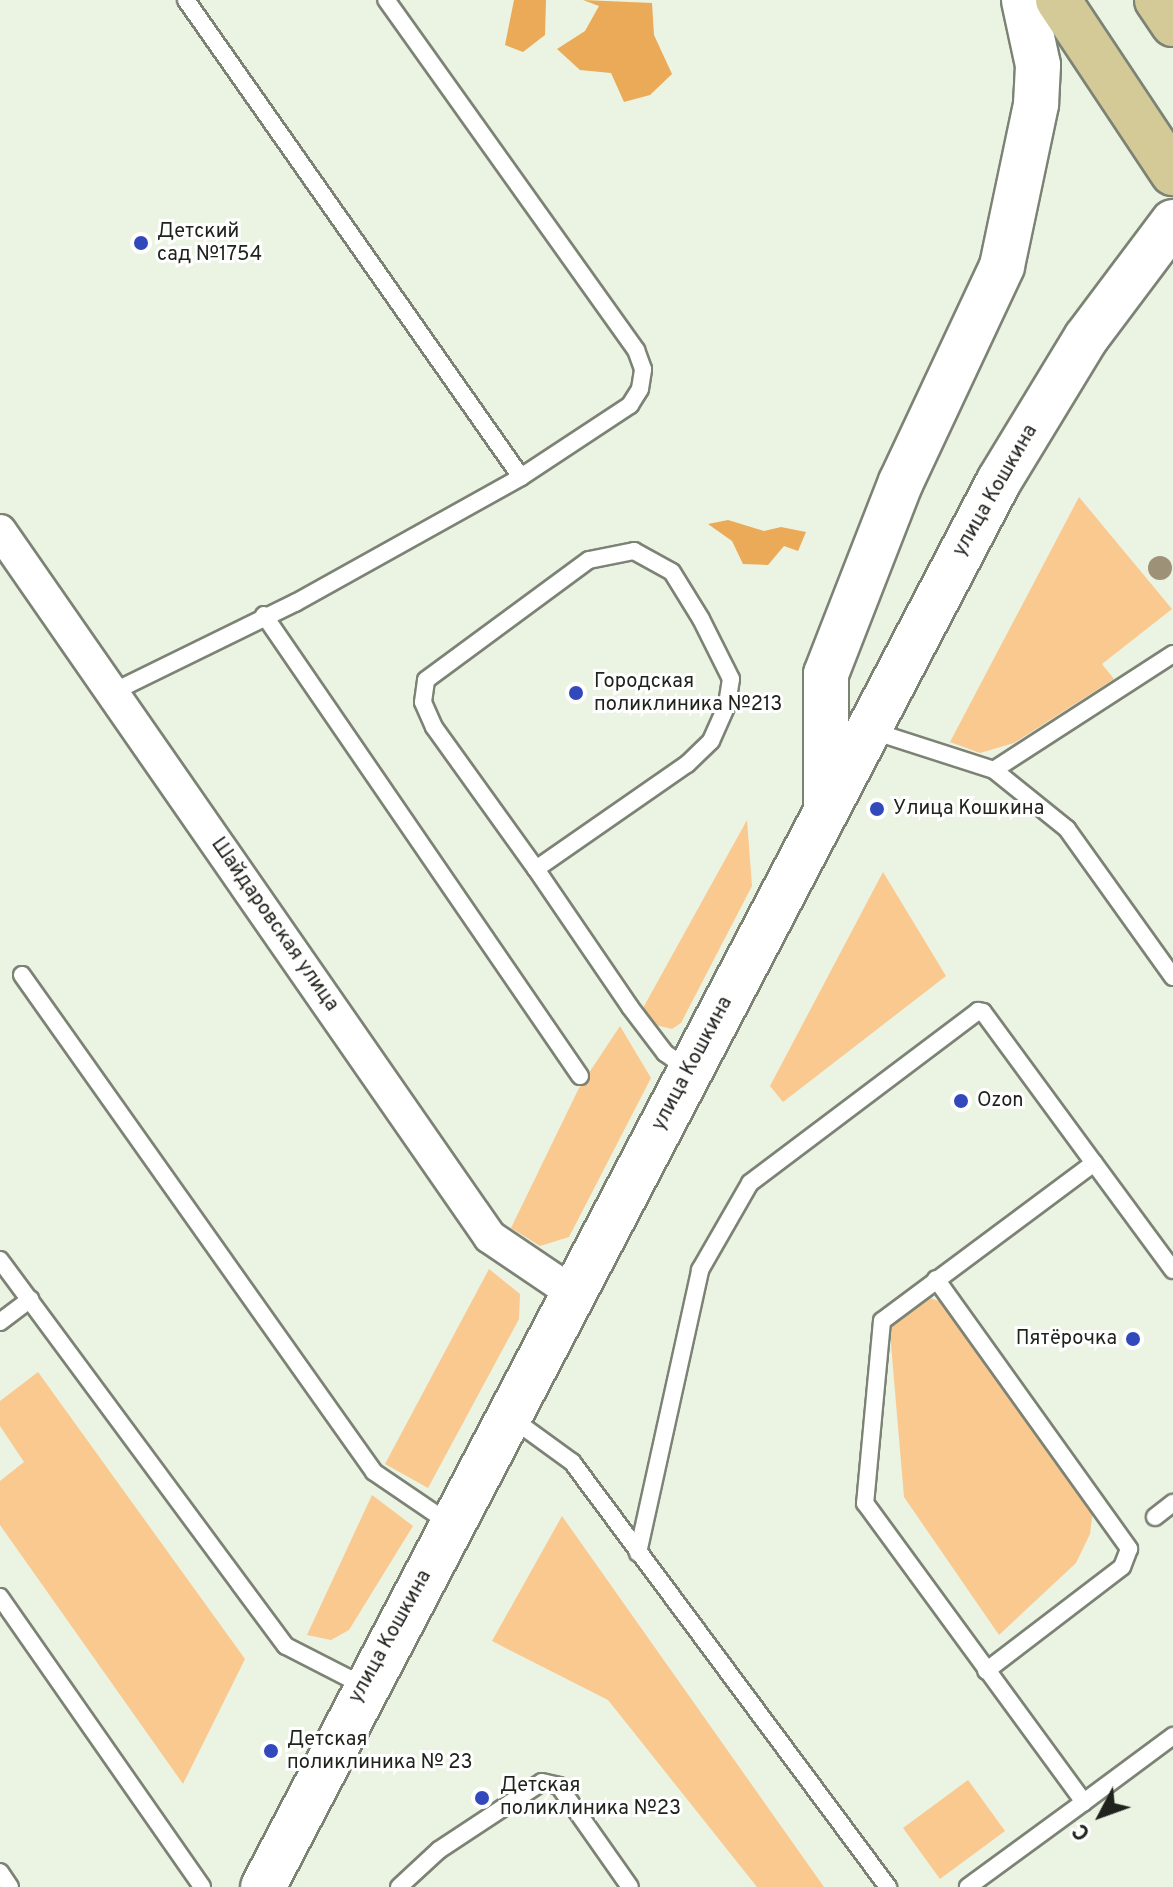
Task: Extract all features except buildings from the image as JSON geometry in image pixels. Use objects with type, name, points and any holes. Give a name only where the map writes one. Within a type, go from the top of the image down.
[{"type":"main road","points":[[826,814],[826,674],[901,482],[1002,266],[1036,104],[1038,65],[1024,0]]},
{"type":"main road","points":[[1058,0],[1173,173]]},
{"type":"main road","points":[[1157,0],[1173,24]]},
{"type":"main road","name":"улица Кошкина","points":[[263,1887],[364,1686],[453,1526],[999,481],[1159,238]]},
{"type":"street","name":"Шайдаровская улица","points":[[0,531],[490,1237],[573,1293]]},
{"type":"lane","points":[[186,0],[521,477]]},
{"type":"lane","points":[[111,693],[521,477],[630,405],[640,389],[643,369],[636,350],[386,0]]},
{"type":"lane","points":[[536,869],[687,764],[711,741],[727,705],[731,679],[701,619],[672,572],[634,551],[589,560],[426,680],[423,702],[434,727],[665,1053],[690,1071]]},
{"type":"lane","points":[[264,615],[580,1076]]},
{"type":"lane","points":[[994,770],[1173,654]]},
{"type":"lane","points":[[868,729],[994,770],[1067,829],[1173,977]]},
{"type":"lane","points":[[22,975],[374,1472],[453,1526]]},
{"type":"lane","points":[[638,1553],[700,1270],[750,1183],[978,1011],[1173,1270]]},
{"type":"lane","points":[[1084,1802],[865,1503],[879,1327],[936,1279],[1094,1163]]},
{"type":"lane","points":[[0,1260],[286,1646],[364,1686]]},
{"type":"lane","points":[[936,1279],[1129,1549],[1122,1567],[986,1671]]},
{"type":"lane","points":[[0,1322],[30,1299]]},
{"type":"lane","points":[[509,1416],[572,1462],[888,1887]]},
{"type":"lane","points":[[1155,1517],[1173,1503]]},
{"type":"lane","points":[[0,1597],[202,1887]]},
{"type":"lane","points":[[968,1887],[1173,1736]]},
{"type":"lane","points":[[399,1887],[439,1850],[542,1782],[559,1786],[630,1887]]},
{"type":"lane","points":[[0,1872],[10,1887]]},
{"type":"shaded area","points":[[514,0],[546,0],[545,35],[523,52],[505,45]]},
{"type":"shaded area","points":[[583,0],[652,3],[654,35],[672,74],[650,95],[624,102],[611,73],[580,70],[557,49],[585,31],[599,6]]},
{"type":"shaded area","points":[[1079,497],[1172,609],[1102,664],[1114,679],[1014,743],[980,753],[950,742]]},
{"type":"shaded area","points":[[728,520],[764,531],[781,527],[806,532],[798,551],[784,546],[768,565],[743,564],[732,541],[708,524]]},
{"type":"shaded area","points":[[747,820],[752,886],[681,1023],[672,1029],[651,1024],[643,1008]]},
{"type":"shaded area","points":[[883,872],[946,976],[783,1102],[770,1086]]},
{"type":"shaded area","points":[[620,1026],[651,1078],[569,1237],[540,1246],[511,1228],[579,1088]]},
{"type":"shaded area","points":[[489,1269],[520,1294],[519,1319],[428,1488],[385,1464]]},
{"type":"shaded area","points":[[926,1297],[943,1302],[1093,1510],[1090,1534],[1076,1563],[999,1635],[904,1497],[889,1321]]},
{"type":"shaded area","points":[[38,1372],[245,1659],[183,1784],[0,1525],[0,1481],[24,1462],[0,1426],[0,1401]]},
{"type":"shaded area","points":[[372,1495],[413,1526],[349,1630],[331,1640],[307,1635]]},
{"type":"shaded area","points":[[562,1516],[824,1887],[757,1887],[608,1700],[492,1641]]},
{"type":"shaded area","points":[[968,1780],[1005,1831],[940,1879],[903,1828]]},
{"type":"place","name":"Детский сад №1754","points":[[141,243]]},
{"type":"place","name":"Городская поликлиника №213","points":[[576,693]]},
{"type":"place","name":"Улица Кошкина","points":[[877,809]]},
{"type":"place","name":"Ozon","points":[[961,1101]]},
{"type":"place","name":"Пятёрочка","points":[[1133,1339]]},
{"type":"place","name":"Детская поликлиника № 23","points":[[271,1751]]},
{"type":"place","name":"Детская поликлиника №23","points":[[482,1798]]}]
